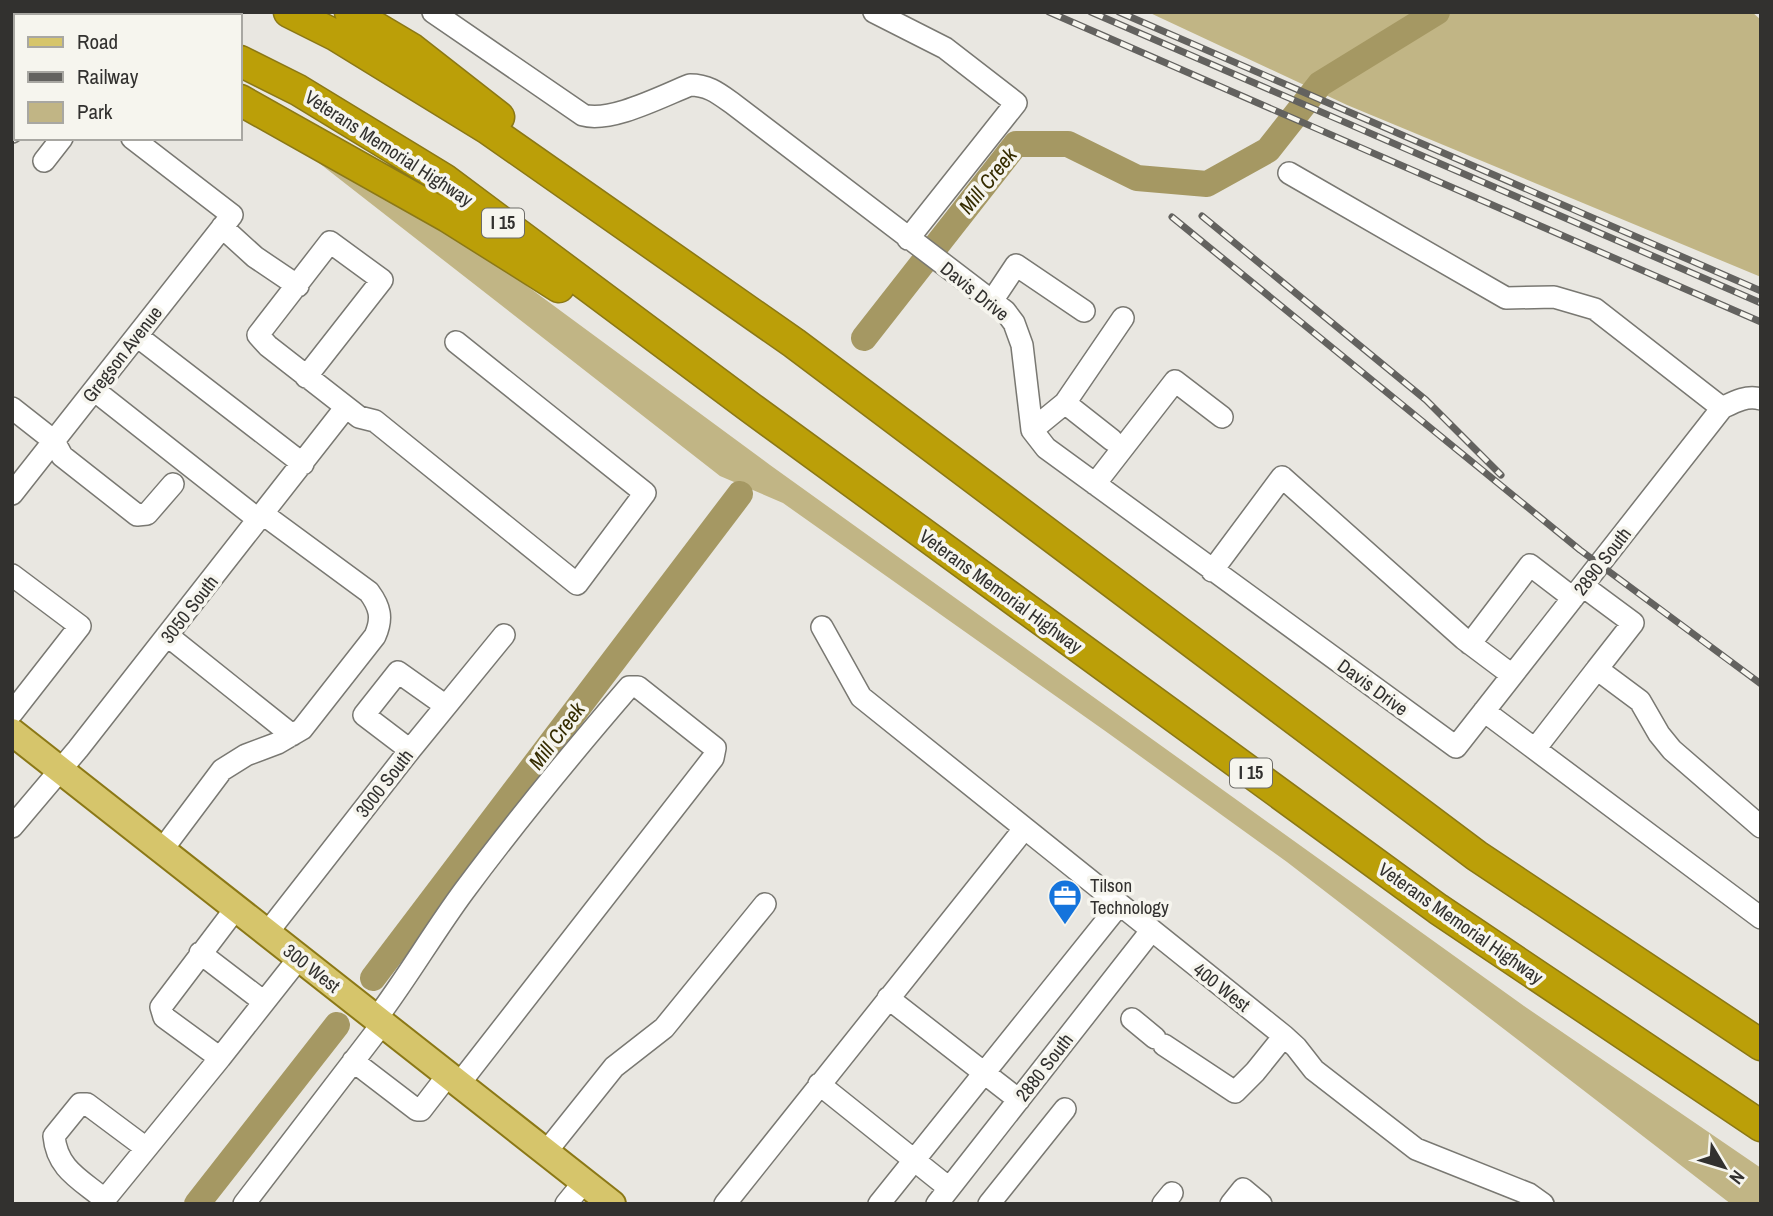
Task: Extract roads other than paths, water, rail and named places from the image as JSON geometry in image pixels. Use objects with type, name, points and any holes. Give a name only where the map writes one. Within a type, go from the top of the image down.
[{"type":"highway","points":[[289,12],[335,35],[488,129],[794,343]]},
{"type":"highway","points":[[350,12],[412,49],[794,343],[1477,856],[1761,1045]]},
{"type":"highway","name":"Veterans Memorial Highway","points":[[242,62],[298,90],[444,179],[751,408],[1438,909],[1761,1126]]},
{"type":"highway","points":[[242,101],[448,217],[751,408]]},
{"type":"main road","name":"300 West","points":[[12,732],[612,1204]]},
{"type":"street","name":"Davis Drive","points":[[433,12],[583,115],[590,117],[613,114],[690,85],[713,89],[992,301],[1014,323],[1021,345],[1032,430],[1046,448],[1456,747]]},
{"type":"street","points":[[874,12],[945,48],[1016,103],[921,248]]},
{"type":"street","points":[[44,161],[60,140]]},
{"type":"street","points":[[134,140],[227,221],[234,236],[256,257],[298,286]]},
{"type":"street","points":[[1289,173],[1506,298],[1554,297],[1595,309],[1722,408],[1738,400],[1761,398]]},
{"type":"street","name":"Gregson Avenue","points":[[12,494],[227,221]]},
{"type":"street","points":[[306,377],[382,280],[330,243],[258,335],[306,377],[359,417],[375,421],[577,584],[645,493],[456,342]]},
{"type":"street","points":[[992,301],[1016,265],[1084,311]]},
{"type":"street","points":[[1032,430],[1065,403],[1123,318]]},
{"type":"street","points":[[137,335],[310,455]]},
{"type":"street","points":[[1095,484],[1175,381],[1222,418]]},
{"type":"street","points":[[94,390],[261,517],[369,592],[377,602],[381,616],[375,636],[302,729],[263,750],[246,755],[222,770],[162,850]]},
{"type":"street","points":[[1065,403],[1112,440]]},
{"type":"street","name":"3050 South","points":[[12,827],[61,771],[346,407]]},
{"type":"street","points":[[12,408],[54,441],[62,456],[137,515],[147,514],[173,484]]},
{"type":"street","name":"2890 South","points":[[1456,747],[1722,408]]},
{"type":"street","points":[[1212,571],[1282,477],[1470,644],[1512,675]]},
{"type":"street","points":[[1470,644],[1530,565],[1633,623],[1535,749]]},
{"type":"street","points":[[12,575],[80,626],[12,713]]},
{"type":"street","name":"400 West","points":[[822,627],[861,697],[1284,1036],[1296,1046],[1314,1070],[1416,1149],[1529,1194],[1543,1204]]},
{"type":"street","name":"3000 South","points":[[267,933],[504,635]]},
{"type":"street","points":[[168,636],[292,735]]},
{"type":"street","points":[[1597,669],[1640,701],[1658,734],[1672,750],[1761,827]]},
{"type":"street","points":[[410,750],[364,715],[398,672],[446,706]]},
{"type":"street","points":[[244,1204],[353,1061],[463,892],[562,765],[629,687],[638,687],[715,748],[713,758],[453,1080],[421,1110],[417,1110],[353,1061]]},
{"type":"street","points":[[1484,711],[1761,918]]},
{"type":"street","points":[[725,1204],[1024,829]]},
{"type":"street","points":[[546,1152],[614,1067],[664,1028],[765,904]]},
{"type":"street","points":[[879,1204],[1119,905]]},
{"type":"street","points":[[220,1058],[164,1017],[161,1007],[236,908]]},
{"type":"street","name":"2880 South","points":[[943,1196],[1151,931]]},
{"type":"street","points":[[200,953],[264,1002]]},
{"type":"street","points":[[146,1148],[88,1104],[80,1104],[54,1136],[60,1162],[103,1202],[299,958]]},
{"type":"street","points":[[888,998],[1019,1100]]},
{"type":"street","points":[[1132,1019],[1159,1041],[1235,1093],[1284,1036]]},
{"type":"street","points":[[819,1084],[915,1160],[943,1196]]},
{"type":"street","points":[[989,1204],[1065,1109]]},
{"type":"street","points":[[566,1204],[584,1182]]},
{"type":"street","points":[[1231,1204],[1243,1189],[1261,1204]]},
{"type":"waterway","name":"Mill Creek","points":[[864,338],[1016,144],[1068,144],[1137,178],[1207,184],[1268,150],[1320,84],[1437,12]]},
{"type":"waterway","name":"Mill Creek","points":[[373,978],[740,494]]},
{"type":"waterway","name":"Mill Creek","points":[[197,1204],[337,1025]]},
{"type":"railway","points":[[1049,12],[1761,322]]},
{"type":"railway","points":[[1091,12],[1761,303]]},
{"type":"railway","points":[[1119,12],[1761,291]]},
{"type":"railway","points":[[1202,216],[1426,400],[1501,475]]},
{"type":"railway","points":[[1172,217],[1580,550],[1761,684]]},
{"type":"place","name":"Tilson Technology","points":[[1065,926]]}]
